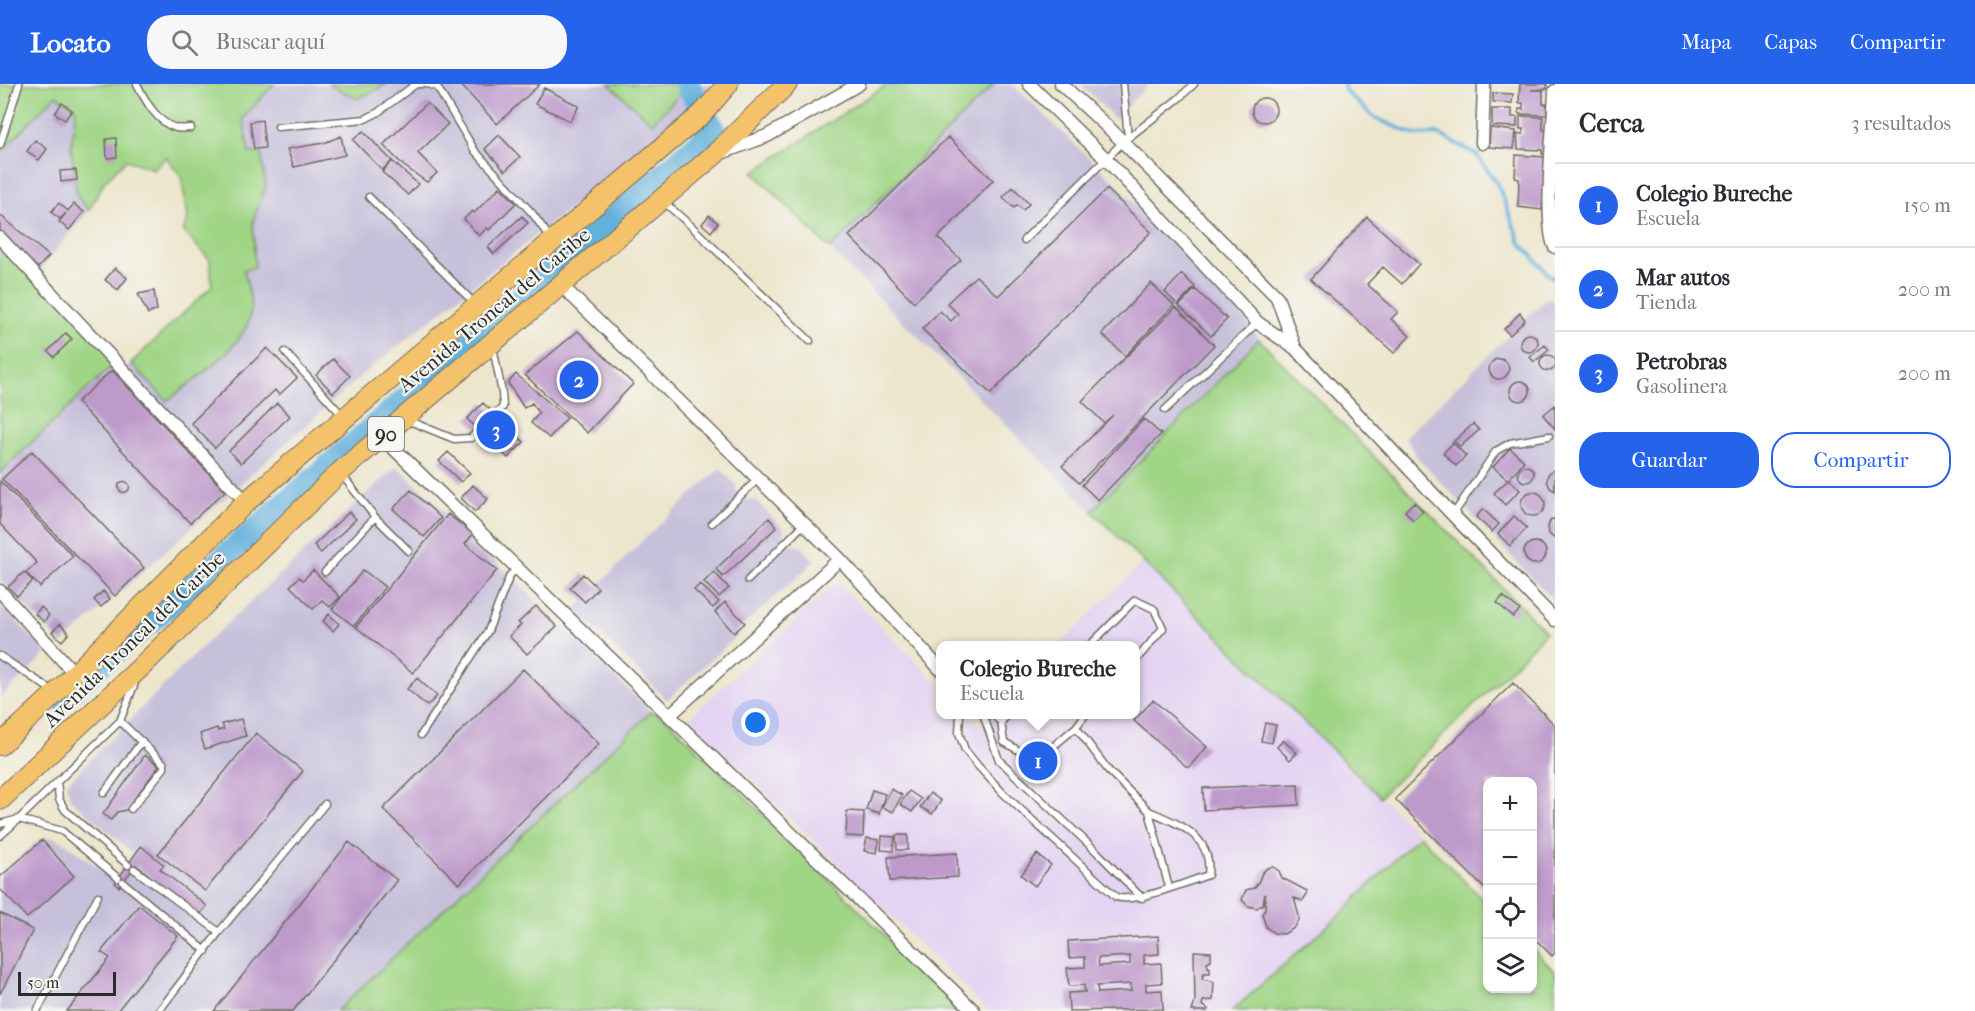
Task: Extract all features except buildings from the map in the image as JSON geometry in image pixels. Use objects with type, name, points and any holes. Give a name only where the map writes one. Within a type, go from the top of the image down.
[{"type":"highway","name":"Avenida Troncal del Caribe","points":[[0,745],[56,693],[246,502],[703,113],[728,84]]},
{"type":"highway","name":"Avenida Troncal del Caribe","points":[[0,800],[143,665],[340,472],[714,155],[787,84]]},
{"type":"street","points":[[714,155],[767,136],[859,84]]},
{"type":"street","points":[[1029,84],[1106,159],[1258,323],[1295,348],[1555,620]]},
{"type":"street","points":[[1061,84],[1126,140],[1277,297],[1295,348]]},
{"type":"street","points":[[1482,142],[1484,84]]},
{"type":"street","points":[[1555,91],[1549,219],[1552,243],[1555,247]]},
{"type":"street","points":[[0,238],[246,502]]},
{"type":"street","points":[[561,285],[840,559],[936,665]]},
{"type":"street","points":[[382,436],[974,1011]]},
{"type":"street","points":[[670,715],[840,559]]},
{"type":"street","points":[[0,591],[75,674]]},
{"type":"lane","points":[[0,145],[19,84]]},
{"type":"lane","points":[[138,84],[146,102],[161,119],[174,128],[191,128]]},
{"type":"lane","points":[[278,128],[365,119],[377,113],[416,84],[421,84]]},
{"type":"lane","points":[[427,84],[436,87],[475,151],[531,213],[552,241]]},
{"type":"lane","points":[[1123,84],[1126,140]]},
{"type":"lane","points":[[1024,240],[1126,140],[1194,84]]},
{"type":"lane","points":[[369,197],[477,305]]},
{"type":"lane","points":[[662,200],[810,341]]},
{"type":"lane","points":[[1165,410],[1258,323]]},
{"type":"lane","points":[[404,418],[454,439],[471,438],[502,407],[502,393],[492,344]]},
{"type":"lane","points":[[285,352],[345,418]]},
{"type":"lane","points":[[1453,515],[1496,451],[1510,443],[1549,436]]},
{"type":"lane","points":[[340,472],[375,517],[409,551]]},
{"type":"lane","points":[[712,523],[759,479]]},
{"type":"lane","points":[[325,572],[375,517]]},
{"type":"lane","points":[[748,580],[804,524]]},
{"type":"lane","points":[[421,735],[488,631],[510,575],[518,568]]},
{"type":"lane","points":[[1093,641],[1135,600],[1154,609],[1163,628],[1140,655]]},
{"type":"lane","points":[[0,656],[56,693]]},
{"type":"lane","points":[[0,836],[120,721],[143,665]]},
{"type":"lane","points":[[960,719],[959,733],[965,750],[1004,794],[1116,897],[1124,900],[1142,898],[1208,875],[1210,864],[1202,842],[1182,826],[1149,811],[1108,770],[1076,727]]},
{"type":"lane","points":[[984,719],[999,760],[1097,852],[1142,898]]},
{"type":"lane","points":[[998,719],[1001,722],[1004,742],[1032,758],[1049,750],[1082,719]]},
{"type":"lane","points":[[1001,722],[1004,719]]},
{"type":"lane","points":[[120,721],[163,760],[164,768],[131,809]]},
{"type":"lane","points":[[104,793],[142,741]]},
{"type":"lane","points":[[57,782],[59,799],[65,810],[131,867],[219,932]]},
{"type":"lane","points":[[159,1011],[219,932],[324,804]]},
{"type":"lane","points":[[1149,811],[1169,888]]},
{"type":"lane","points":[[0,824],[19,819],[62,831],[206,951]]},
{"type":"lane","points":[[37,1011],[98,896]]},
{"type":"shaded area","points":[[274,84],[328,84],[358,99],[387,84],[609,84],[652,122],[684,90],[685,84],[711,84],[663,134],[363,374],[62,644],[0,580],[0,473],[117,361],[126,368],[131,363],[167,401],[251,308],[244,270],[255,267],[253,221],[266,187],[260,153],[249,154],[243,118]]},
{"type":"shaded area","points":[[994,84],[1012,84],[1112,180],[1245,319],[1259,339],[1092,511],[830,249]]},
{"type":"shaded area","points":[[1081,84],[1149,84],[1115,119]]},
{"type":"shaded area","points":[[56,95],[76,109],[71,147],[77,196],[89,210],[40,270],[0,233],[0,153]]},
{"type":"shaded area","points":[[1548,297],[1555,303],[1555,602],[1416,456],[1405,437]]},
{"type":"shaded area","points":[[397,466],[651,712],[336,1011],[0,1011],[0,874],[37,842],[52,837],[64,842],[114,879],[133,853],[70,799],[66,784],[204,645]]},
{"type":"shaded area","points":[[720,468],[736,485],[736,492],[746,500],[755,500],[784,529],[783,538],[793,546],[801,546],[815,561],[737,631],[738,635],[667,700],[575,609],[642,541]]},
{"type":"shaded area","points":[[1144,561],[1419,835],[1344,911],[1232,1011],[988,1011],[689,718],[837,582],[936,682],[936,719],[973,719],[980,725],[986,719],[1140,719],[1140,641],[1063,641]]},
{"type":"shaded area","points":[[0,604],[47,653],[0,698]]},
{"type":"green space","points":[[0,84],[274,84],[243,118],[249,153],[261,153],[266,187],[253,221],[255,267],[244,270],[251,302],[248,321],[242,335],[232,348],[167,401],[131,363],[212,286],[210,260],[183,231],[188,218],[181,176],[166,157],[154,169],[126,160],[105,181],[89,210],[77,196],[71,147],[76,109],[56,95],[0,153]]},
{"type":"green space","points":[[328,84],[387,84],[358,99]]},
{"type":"green space","points":[[609,84],[685,84],[684,90],[652,123]]},
{"type":"green space","points":[[888,84],[994,84],[830,249],[753,172]]},
{"type":"green space","points":[[0,233],[40,270],[89,332],[117,361],[0,473]]},
{"type":"green space","points":[[1259,339],[1546,632],[1380,797],[1092,511]]},
{"type":"green space","points":[[651,712],[666,718],[961,1011],[337,1011]]},
{"type":"green space","points":[[1419,835],[1483,900],[1483,993],[1537,993],[1537,953],[1555,972],[1555,1011],[1232,1011],[1344,911]]},
{"type":"waterway","points":[[687,84],[697,101]]},
{"type":"waterway","points":[[1344,84],[1345,91],[1375,118],[1415,135],[1438,134],[1476,154],[1498,185],[1520,242],[1555,279]]},
{"type":"waterway","points":[[61,699],[714,130],[710,123]]},
{"type":"place","name":"Mar autos","points":[[579,380]]},
{"type":"place","name":"Petrobras","points":[[496,430]]},
{"type":"place","name":"Colegio Bureche","points":[[1038,761]]}]
